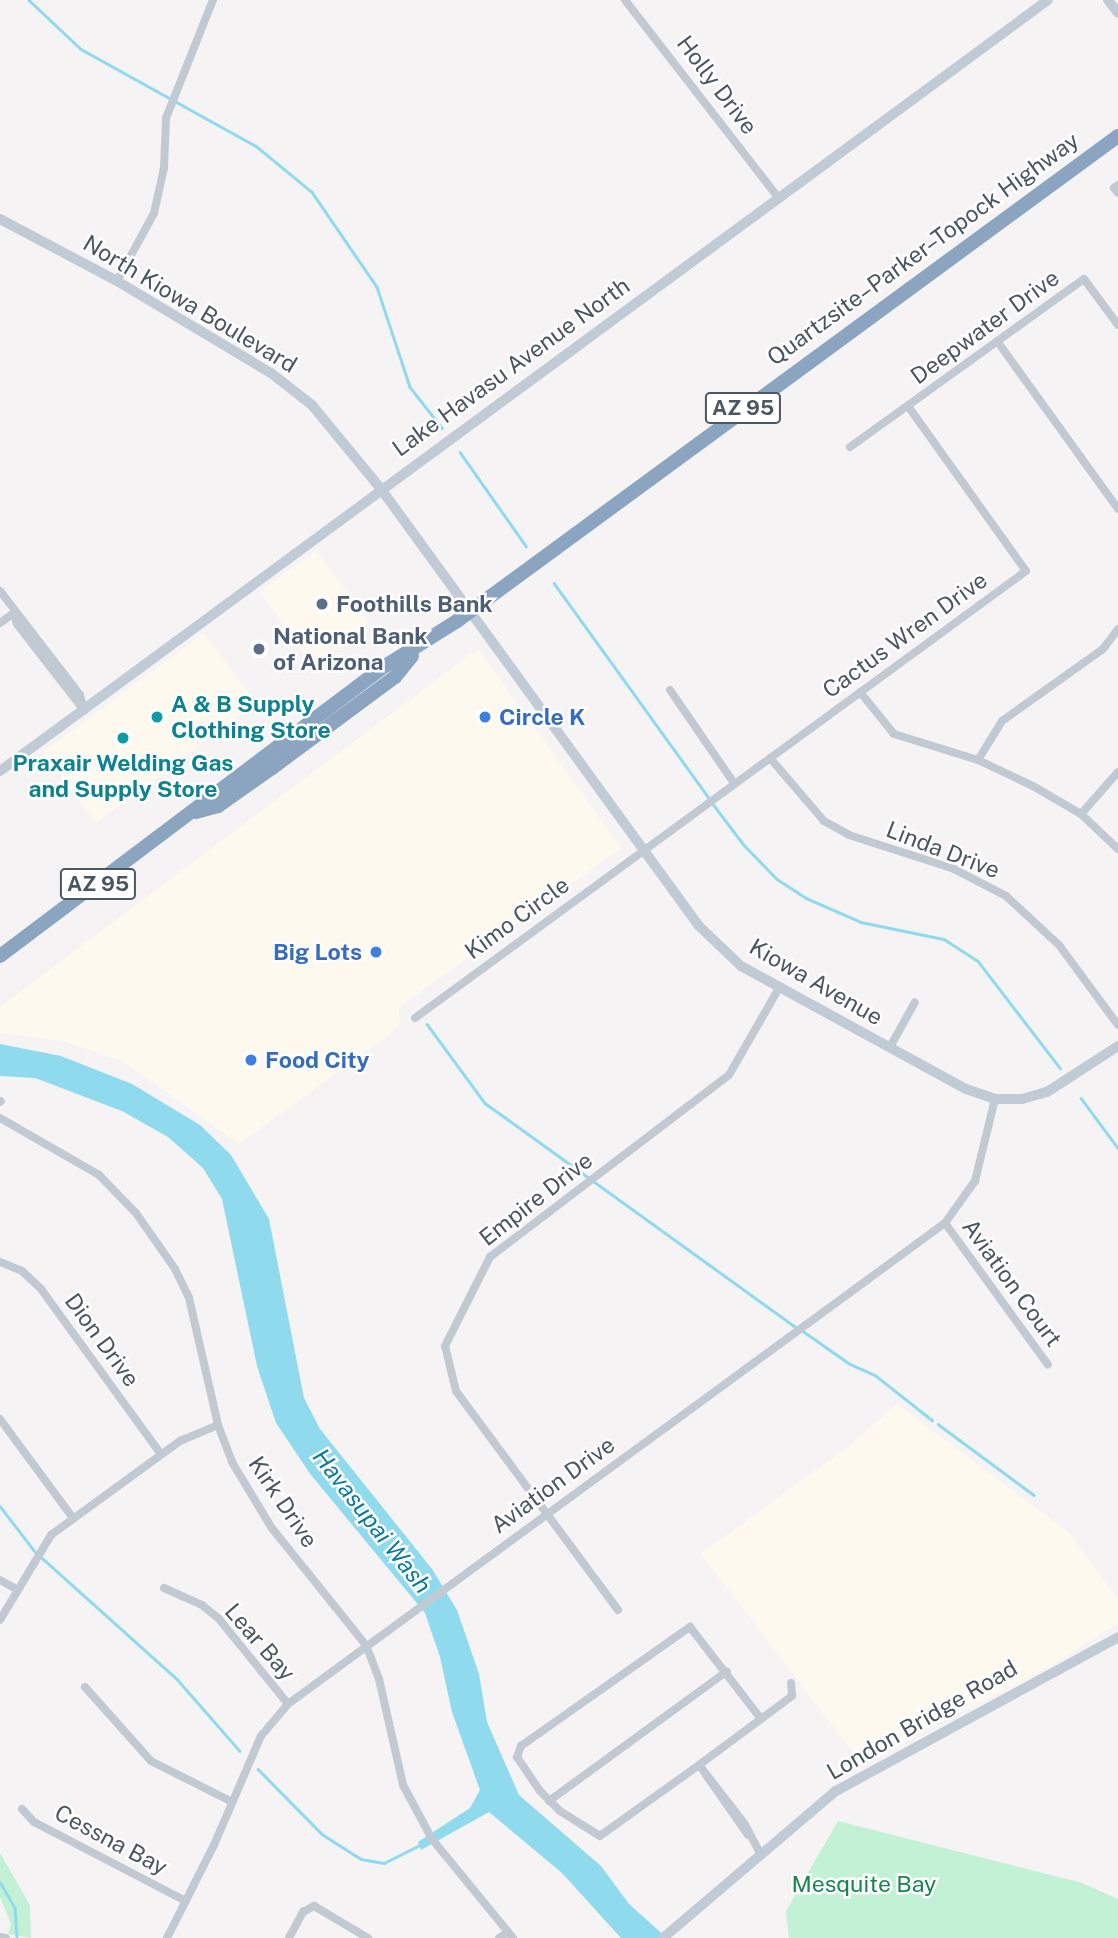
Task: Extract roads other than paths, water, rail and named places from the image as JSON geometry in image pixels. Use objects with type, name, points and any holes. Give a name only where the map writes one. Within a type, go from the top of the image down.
[{"type":"highway","name":"Quartzsite–Parker–Topock Highway","points":[[0,956],[195,812],[218,806],[282,760],[395,677],[418,649],[1118,136]]},
{"type":"street","points":[[117,281],[155,214],[164,167],[166,118],[213,0]]},
{"type":"street","name":"Holly Drive","points":[[625,0],[776,196]]},
{"type":"street","name":"Lake Havasu Avenue North","points":[[0,771],[776,196],[1048,0]]},
{"type":"street","points":[[1108,0],[1118,13]]},
{"type":"street","points":[[1118,184],[1114,188],[1118,193]]},
{"type":"street","name":"North Kiowa Boulevard","points":[[0,219],[117,281],[271,373],[312,405],[381,489],[470,611]]},
{"type":"street","name":"Deepwater Drive","points":[[850,447],[1084,279],[1118,325]]},
{"type":"street","points":[[997,341],[1118,509]]},
{"type":"street","name":"Cactus Wren Drive","points":[[643,850],[1026,571],[908,407]]},
{"type":"street","points":[[0,591],[14,613],[24,618],[80,695],[84,710]]},
{"type":"street","name":"Kiowa Avenue","points":[[470,611],[643,850],[721,949],[779,988],[966,1089],[995,1099],[1022,1100],[1047,1092],[1118,1046]]},
{"type":"street","points":[[0,624],[14,613]]},
{"type":"street","points":[[978,760],[1002,721],[1103,649],[1118,629]]},
{"type":"street","points":[[670,690],[734,783]]},
{"type":"street","points":[[860,692],[894,734],[911,743],[978,760],[1082,814],[1118,849]]},
{"type":"street","name":"Linda Drive","points":[[769,758],[824,821],[849,835],[954,869],[1006,896],[1059,945],[1118,1025]]},
{"type":"street","points":[[1082,814],[1118,772]]},
{"type":"street","name":"Kimo Circle","points":[[415,1018],[643,850]]},
{"type":"street","name":"Empire Drive","points":[[618,1610],[456,1391],[446,1364],[445,1346],[451,1326],[477,1274],[508,1240],[729,1075],[779,988]]},
{"type":"street","points":[[890,1047],[915,1002]]},
{"type":"street","name":"Aviation Drive","points":[[167,1938],[261,1735],[288,1704],[945,1223],[975,1181],[995,1099]]},
{"type":"street","name":"Kirk Drive","points":[[0,1118],[99,1175],[152,1235],[189,1298],[218,1425],[245,1488],[271,1527],[366,1645],[379,1679],[403,1785],[432,1839],[510,1935]]},
{"type":"street","name":"Aviation Court","points":[[945,1223],[1048,1365]]},
{"type":"street","name":"Dion Drive","points":[[0,1262],[22,1271],[41,1289],[161,1454]]},
{"type":"street","points":[[0,1419],[73,1518]]},
{"type":"street","points":[[0,1620],[42,1545],[73,1518],[180,1440],[218,1425]]},
{"type":"street","points":[[0,1580],[16,1589]]},
{"type":"street","name":"Lear Bay","points":[[164,1588],[202,1605],[219,1619],[288,1704]]},
{"type":"street","points":[[761,1719],[698,1632],[682,1629],[521,1746],[517,1757],[549,1801],[600,1836],[699,1765],[761,1719],[792,1696],[791,1683]]},
{"type":"street","name":"London Bridge Road","points":[[663,1938],[836,1791],[887,1760],[1118,1637]]},
{"type":"street","points":[[549,1801],[727,1671]]},
{"type":"street","points":[[85,1687],[150,1761],[232,1802]]},
{"type":"street","points":[[699,1765],[760,1853]]},
{"type":"street","name":"Cessna Bay","points":[[22,1809],[34,1822],[186,1901]]},
{"type":"street","points":[[289,1938],[303,1912],[314,1906],[368,1938]]},
{"type":"street","points":[[499,1938],[510,1935]]},
{"type":"street","points":[[0,1937],[6,1938]]},
{"type":"water","name":"Havasupai Wash","points":[[0,1044],[61,1056],[132,1084],[200,1125],[231,1155],[269,1219],[304,1398],[320,1429],[432,1569],[457,1610],[479,1674],[487,1722],[519,1795],[601,1866],[629,1904],[667,1938],[621,1938],[562,1873],[489,1812],[421,1850],[418,1842],[470,1808],[480,1790],[452,1712],[440,1657],[425,1613],[311,1475],[276,1423],[257,1366],[222,1199],[203,1168],[168,1137],[122,1111],[35,1078],[0,1076]]},
{"type":"waterway","points":[[29,0],[81,49],[256,146],[312,192],[377,287],[410,387],[442,428]]},
{"type":"waterway","points":[[460,452],[526,546]]},
{"type":"waterway","points":[[554,583],[710,799]]},
{"type":"waterway","points":[[713,804],[744,845],[777,879],[806,898],[861,922],[944,939],[978,961],[1060,1068]]},
{"type":"waterway","points":[[427,1024],[485,1103],[797,1328]]},
{"type":"waterway","points":[[1081,1098],[1118,1148]]},
{"type":"waterway","points":[[803,1331],[850,1364],[875,1375],[932,1420]]},
{"type":"waterway","points":[[938,1424],[1034,1495]]},
{"type":"waterway","points":[[0,1506],[36,1553]]},
{"type":"waterway","points":[[41,1557],[178,1680],[240,1751]]},
{"type":"waterway","points":[[258,1769],[322,1834],[361,1859],[384,1863],[422,1844]]},
{"type":"waterway","points":[[0,1882],[15,1908],[17,1938]]},
{"type":"place","name":"Foothills Bank","points":[[322,604]]},
{"type":"place","name":"National Bank of Arizona","points":[[259,649]]},
{"type":"place","name":"A & B Supply Clothing Store","points":[[157,717]]},
{"type":"place","name":"Circle K","points":[[485,717]]},
{"type":"place","name":"Praxair Welding Gas and Supply Store","points":[[123,738]]},
{"type":"place","name":"Big Lots","points":[[376,952]]},
{"type":"place","name":"Food City","points":[[251,1060]]},
{"type":"park label","name":"Mesquite Bay","points":[[864,1884]]}]
